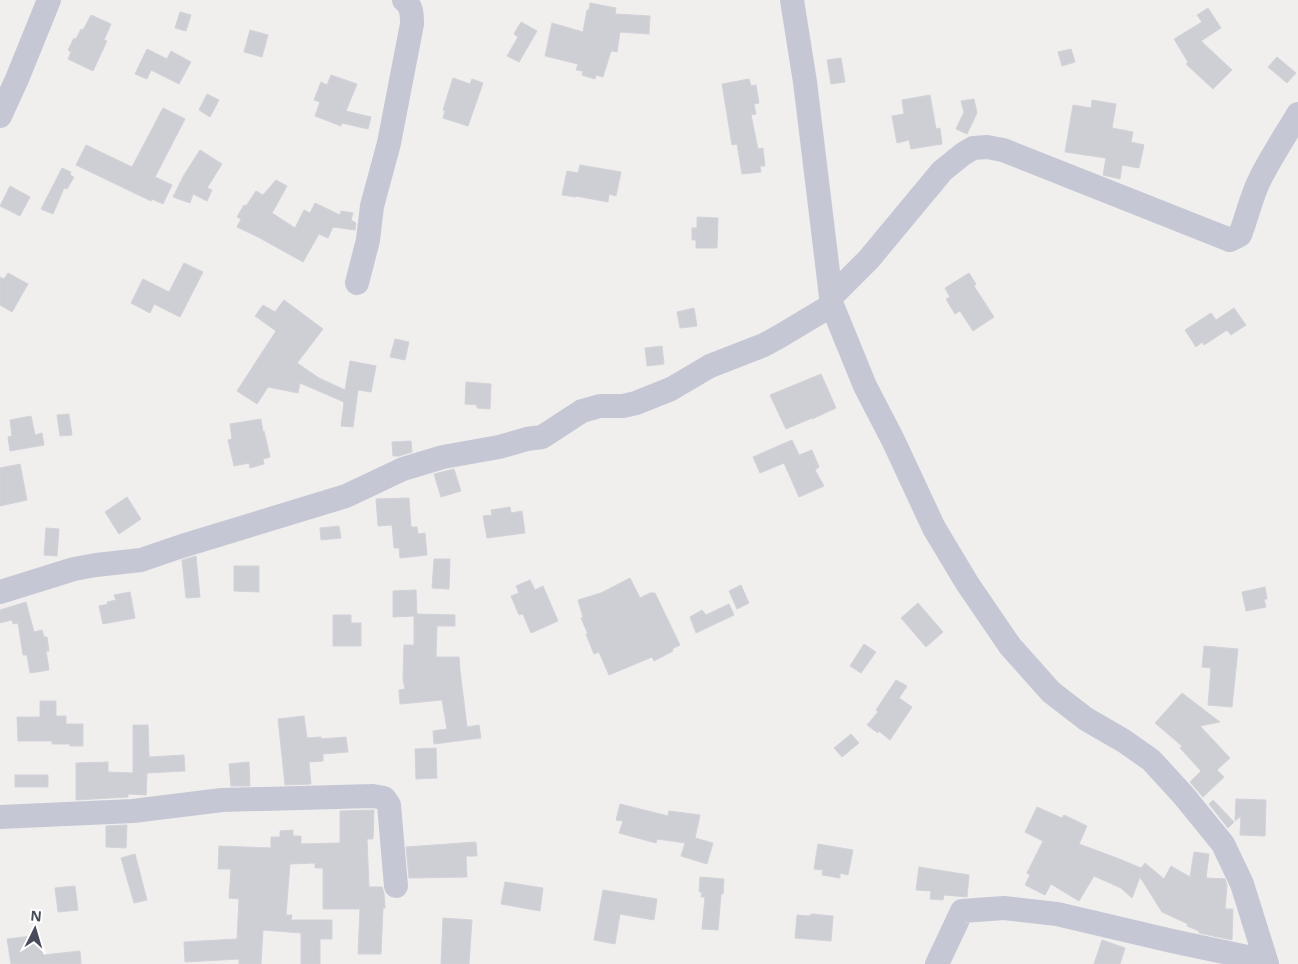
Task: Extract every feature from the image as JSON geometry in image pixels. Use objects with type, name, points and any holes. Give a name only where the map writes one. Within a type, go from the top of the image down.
[{"type":"street","points":[[0,116],[50,0]]},
{"type":"street","points":[[358,283],[368,240],[372,206],[389,143],[412,24],[411,8],[404,0]]},
{"type":"street","points":[[792,0],[805,82],[831,301],[865,386],[893,440],[934,528],[967,583],[1010,646],[1050,692],[1086,719],[1124,741],[1151,760],[1184,796],[1223,844],[1242,884],[1267,963]]},
{"type":"street","points":[[0,592],[81,568],[141,560],[346,496],[403,469],[443,456],[499,447],[542,437],[582,411],[600,406],[623,406],[636,403],[671,388],[710,366],[782,335],[831,301],[942,172],[973,148],[986,147],[1003,150],[1230,240],[1240,235],[1260,179],[1298,114]]},
{"type":"street","points":[[0,817],[133,811],[222,800],[373,796],[384,798],[389,805],[396,886]]},
{"type":"street","points":[[937,964],[962,911],[1004,908],[1057,914],[1267,963]]},
{"type":"building","points":[[590,3],[616,8],[615,14],[650,16],[649,34],[620,32],[617,52],[611,51],[603,77],[596,75],[595,79],[582,75],[583,71],[576,70],[578,64],[545,56],[552,23],[583,32]]},
{"type":"building","points":[[1208,8],[1221,28],[1201,41],[1232,70],[1213,89],[1186,64],[1188,62],[1174,39],[1202,22],[1197,15]]},
{"type":"building","points":[[180,12],[191,15],[186,31],[175,28]]},
{"type":"building","points":[[91,15],[111,24],[104,40],[107,41],[93,71],[68,59],[71,52],[68,50],[74,38],[76,39],[81,29],[83,30]]},
{"type":"building","points":[[521,22],[537,31],[519,62],[507,56],[518,37],[514,34]]},
{"type":"building","points":[[250,30],[268,35],[262,57],[244,52]]},
{"type":"building","points":[[147,49],[167,59],[171,51],[191,62],[179,84],[151,70],[147,79],[135,74]]},
{"type":"building","points":[[1071,49],[1075,62],[1062,66],[1058,52]]},
{"type":"building","points":[[1277,57],[1296,73],[1287,83],[1268,67]]},
{"type":"building","points":[[841,58],[845,82],[831,84],[827,60]]},
{"type":"building","points":[[331,75],[357,84],[346,111],[371,117],[368,129],[342,123],[341,126],[315,116],[320,102],[314,100],[321,82],[327,85]]},
{"type":"building","points":[[453,78],[470,84],[472,79],[483,83],[468,126],[443,118],[445,111],[443,110]]},
{"type":"building","points":[[749,79],[751,86],[756,85],[759,103],[754,104],[756,114],[751,115],[758,149],[763,148],[765,166],[760,166],[761,172],[742,174],[737,144],[732,145],[722,84]]},
{"type":"building","points":[[207,94],[219,100],[210,117],[199,110]]},
{"type":"building","points":[[930,95],[936,129],[940,128],[942,144],[911,149],[909,140],[897,143],[892,116],[904,114],[902,100]]},
{"type":"building","points":[[974,99],[977,113],[967,134],[956,129],[964,112],[961,101]]},
{"type":"building","points":[[1092,100],[1116,104],[1112,128],[1133,132],[1131,142],[1144,145],[1139,168],[1122,165],[1120,179],[1103,175],[1106,158],[1065,152],[1073,105],[1091,108]]},
{"type":"building","points":[[163,108],[185,119],[155,177],[172,185],[163,204],[152,199],[151,201],[76,165],[86,145],[132,167]]},
{"type":"building","points":[[200,150],[222,164],[207,188],[212,190],[207,201],[193,194],[190,203],[173,197],[184,175]]},
{"type":"building","points":[[580,165],[621,172],[616,196],[609,194],[608,202],[562,195],[567,171],[578,173]]},
{"type":"building","points":[[62,168],[71,172],[70,175],[74,177],[67,189],[64,188],[53,214],[41,209]]},
{"type":"building","points":[[276,180],[287,186],[272,213],[295,228],[304,210],[310,213],[315,203],[340,215],[341,211],[353,213],[351,220],[356,223],[355,230],[333,227],[328,238],[319,234],[303,262],[237,227],[241,219],[237,217],[244,205],[246,206],[256,191],[263,195]]},
{"type":"building","points":[[10,186],[30,197],[20,216],[0,206]]},
{"type":"building","points":[[697,217],[718,218],[717,248],[696,248],[696,240],[692,240],[692,228],[697,228]]},
{"type":"building","points":[[184,263],[203,272],[180,317],[154,304],[150,313],[131,303],[143,279],[169,292]]},
{"type":"building","points":[[8,273],[28,284],[12,312],[0,305],[0,277],[4,279]]},
{"type":"building","points":[[969,273],[976,284],[974,286],[994,317],[973,331],[960,311],[955,314],[946,299],[950,297],[945,288]]},
{"type":"building","points":[[284,300],[323,329],[297,363],[319,378],[345,390],[350,361],[376,366],[371,392],[358,390],[353,427],[341,426],[344,402],[300,383],[298,393],[268,387],[257,404],[237,391],[276,331],[255,316],[263,305],[275,312]]},
{"type":"building","points":[[694,308],[697,326],[680,328],[677,312]]},
{"type":"building","points":[[1234,308],[1246,325],[1231,335],[1227,330],[1204,345],[1202,342],[1196,347],[1185,330],[1211,313],[1216,320]]},
{"type":"building","points":[[395,339],[409,342],[405,360],[390,357]]},
{"type":"building","points":[[662,346],[664,364],[647,366],[645,348]]},
{"type":"building","points":[[821,374],[836,408],[786,429],[770,395]]},
{"type":"building","points":[[466,382],[491,384],[490,409],[477,408],[477,405],[465,404]]},
{"type":"building","points":[[69,414],[72,435],[60,436],[57,415]]},
{"type":"building","points":[[31,416],[35,435],[42,433],[44,445],[10,451],[8,437],[12,436],[10,420]]},
{"type":"building","points":[[261,419],[270,457],[263,459],[264,464],[250,468],[249,463],[234,466],[228,440],[232,439],[230,424]]},
{"type":"building","points":[[792,440],[799,455],[812,450],[819,467],[815,470],[824,486],[799,497],[784,463],[760,473],[753,457]]},
{"type":"building","points":[[411,441],[412,452],[393,456],[392,442]]},
{"type":"building","points":[[20,464],[27,500],[0,506],[0,468]]},
{"type":"building","points":[[454,469],[461,491],[441,497],[434,474]]},
{"type":"building","points":[[127,497],[141,519],[119,534],[105,512]]},
{"type":"building","points":[[409,498],[411,527],[417,527],[418,534],[425,533],[427,555],[400,558],[399,548],[394,548],[392,525],[378,526],[376,499]]},
{"type":"building","points":[[510,507],[511,513],[522,511],[525,533],[487,538],[483,516],[492,515],[491,510]]},
{"type":"building","points":[[339,526],[341,538],[321,540],[320,528]]},
{"type":"building","points":[[46,528],[59,529],[57,556],[44,555]]},
{"type":"building","points":[[196,556],[200,597],[186,598],[182,560]]},
{"type":"building","points":[[434,559],[450,559],[449,589],[432,588]]},
{"type":"building","points":[[234,566],[259,566],[259,592],[234,591]]},
{"type":"building","points":[[630,578],[640,598],[650,593],[655,593],[680,645],[654,661],[652,657],[609,675],[599,652],[594,654],[581,618],[583,617],[578,600],[601,593]]},
{"type":"building","points":[[530,580],[535,590],[543,586],[558,621],[531,633],[523,614],[519,615],[511,596],[519,593],[516,586]]},
{"type":"building","points":[[741,585],[749,603],[737,609],[729,591]]},
{"type":"building","points":[[1265,587],[1267,599],[1264,599],[1266,607],[1246,611],[1242,592]]},
{"type":"building","points":[[416,590],[417,614],[455,615],[455,626],[437,626],[436,657],[459,657],[467,727],[479,725],[481,738],[434,744],[433,731],[447,729],[442,700],[400,704],[399,690],[405,689],[403,679],[404,645],[414,645],[414,616],[393,617],[393,591]]},
{"type":"building","points":[[130,592],[135,618],[103,624],[99,606],[116,600],[114,595]]},
{"type":"building","points":[[26,602],[34,632],[42,630],[44,637],[47,637],[49,651],[46,651],[49,670],[30,673],[27,655],[23,655],[18,623],[13,624],[12,620],[0,623],[0,610]]},
{"type":"building","points":[[918,603],[943,632],[926,647],[901,618]]},
{"type":"building","points":[[729,604],[734,615],[696,633],[690,617],[702,610],[706,615]]},
{"type":"building","points":[[333,615],[351,615],[351,623],[361,623],[361,646],[333,646]]},
{"type":"building","points":[[864,644],[876,652],[861,673],[850,666]]},
{"type":"building","points":[[1204,646],[1238,649],[1232,707],[1208,705],[1211,668],[1202,667]]},
{"type":"building","points":[[896,680],[907,686],[899,698],[912,707],[890,740],[879,731],[878,733],[867,725],[878,712],[876,710]]},
{"type":"building","points":[[1182,693],[1220,722],[1200,726],[1230,758],[1217,770],[1224,777],[1203,797],[1190,782],[1201,771],[1180,748],[1182,746],[1155,723]]},
{"type":"building","points":[[40,701],[56,701],[56,716],[66,716],[66,724],[83,724],[83,746],[52,744],[52,741],[18,741],[17,717],[40,717]]},
{"type":"building","points":[[304,716],[307,738],[346,737],[348,752],[323,754],[323,761],[309,762],[311,784],[285,785],[278,719]]},
{"type":"building","points":[[133,725],[148,725],[149,757],[184,755],[185,771],[147,773],[146,795],[128,794],[128,797],[76,800],[76,763],[108,762],[108,772],[133,773]]},
{"type":"building","points":[[851,734],[859,743],[842,757],[834,748]]},
{"type":"building","points":[[436,748],[437,778],[416,779],[415,749]]},
{"type":"building","points":[[249,762],[250,786],[231,786],[229,764]]},
{"type":"building","points":[[15,775],[48,775],[48,787],[15,787]]},
{"type":"building","points":[[1236,799],[1266,800],[1265,836],[1240,835],[1241,816],[1235,821]]},
{"type":"building","points":[[1213,800],[1234,822],[1228,828],[1209,804]]},
{"type":"building","points":[[620,804],[668,816],[669,811],[700,815],[695,838],[713,843],[707,864],[681,856],[685,843],[657,839],[656,843],[619,833],[623,821],[616,820]]},
{"type":"building","points":[[1037,807],[1062,818],[1064,815],[1087,826],[1079,844],[1141,868],[1145,863],[1164,879],[1171,866],[1190,877],[1194,852],[1209,854],[1206,878],[1225,879],[1227,885],[1225,909],[1233,909],[1232,940],[1199,933],[1199,931],[1187,926],[1188,924],[1162,912],[1140,877],[1132,898],[1121,888],[1094,876],[1079,901],[1051,884],[1045,895],[1025,885],[1030,875],[1027,873],[1043,841],[1025,832]]},
{"type":"building","points":[[374,810],[373,839],[367,839],[369,887],[382,887],[384,893],[385,908],[383,908],[381,954],[358,954],[360,909],[323,909],[323,868],[315,868],[315,863],[290,864],[286,915],[292,915],[291,920],[332,920],[332,939],[320,939],[320,964],[301,964],[301,933],[263,930],[261,964],[239,964],[239,959],[185,962],[184,942],[237,939],[239,899],[229,898],[231,869],[218,869],[219,846],[271,848],[271,837],[280,837],[280,831],[293,830],[293,836],[301,836],[301,844],[340,843],[340,811]]},
{"type":"building","points":[[127,825],[126,848],[106,847],[106,826]]},
{"type":"building","points":[[476,842],[477,856],[466,856],[467,877],[409,878],[406,847]]},
{"type":"building","points":[[818,844],[853,850],[848,875],[840,873],[840,878],[822,875],[823,870],[814,869]]},
{"type":"building","points":[[135,854],[147,900],[134,903],[121,858]]},
{"type":"building","points":[[919,867],[969,875],[967,897],[944,895],[943,900],[930,899],[931,891],[916,890]]},
{"type":"building","points":[[700,877],[724,879],[718,930],[702,929],[705,897],[701,897],[702,892],[699,892]]},
{"type":"building","points":[[505,882],[543,888],[540,911],[501,904]]},
{"type":"building","points":[[75,886],[78,910],[58,912],[55,888]]},
{"type":"building","points":[[603,890],[657,899],[654,920],[620,914],[615,944],[594,940]]},
{"type":"building","points":[[811,914],[833,916],[831,941],[795,938],[797,915],[810,916]]},
{"type":"building","points":[[443,918],[472,920],[469,964],[441,964]]},
{"type":"building","points":[[40,935],[43,955],[80,951],[81,964],[11,964],[7,939]]},
{"type":"building","points":[[1102,940],[1125,948],[1120,964],[1094,964]]}]
